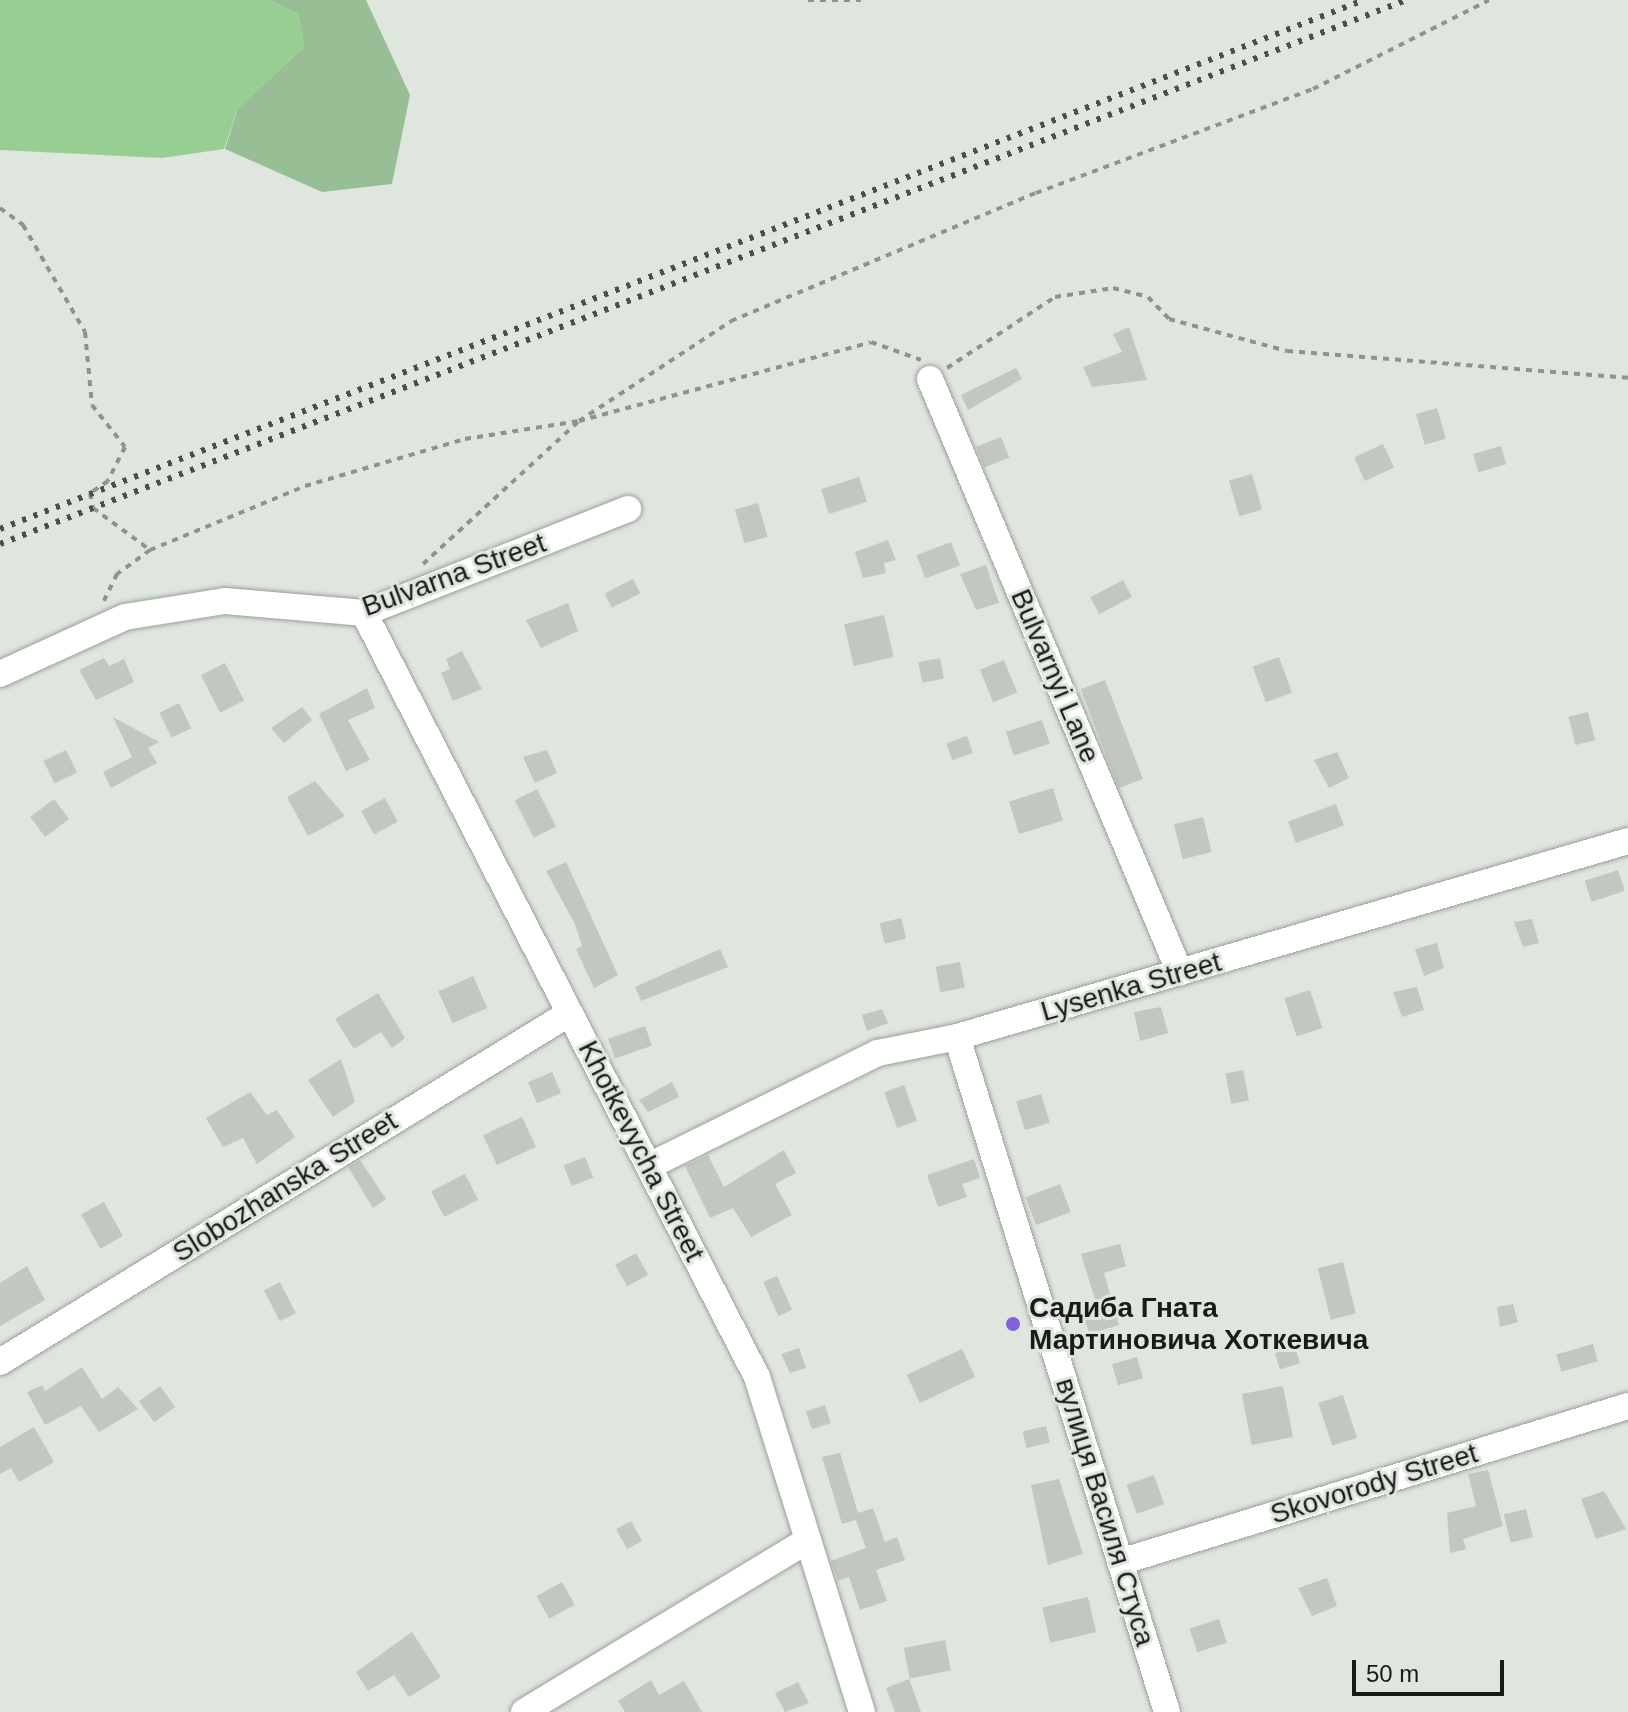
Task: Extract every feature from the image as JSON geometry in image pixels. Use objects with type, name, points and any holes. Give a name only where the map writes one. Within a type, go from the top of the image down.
[{"type":"street","name":"Bulvarnyi Lane","points":[[930,379],[1180,973]]},
{"type":"street","name":"Bulvarna Street","points":[[0,674],[125,617],[225,601],[364,613],[628,509]]},
{"type":"street","name":"Khotkevycha Street","points":[[364,613],[757,1377],[862,1712]]},
{"type":"street","name":"Lysenka Street","points":[[649,1166],[878,1053],[957,1037],[1628,841]]},
{"type":"street","name":"Slobozhanska Street","points":[[0,1362],[570,1013]]},
{"type":"street","name":"вулиця Василя Стуса","points":[[957,1037],[1167,1712]]},
{"type":"street","name":"Skovorody Street","points":[[1120,1562],[1628,1406]]},
{"type":"street","points":[[524,1712],[808,1540]]},
{"type":"path","points":[[808,0],[861,0]]},
{"type":"path","points":[[410,575],[579,421],[731,321],[1036,193],[1313,89],[1489,0]]},
{"type":"path","points":[[0,208],[23,225],[85,332],[92,405],[125,447],[108,481],[90,493],[93,508],[150,550]]},
{"type":"path","points":[[90,633],[117,574],[150,550],[305,486],[465,439],[579,421],[871,342],[919,357],[930,379],[1055,297],[1113,288],[1148,297],[1169,319],[1287,351],[1628,378]]},
{"type":"shaded area","points":[[0,0],[270,0],[298,14],[304,47],[238,108],[224,149],[162,158],[0,150]]},
{"type":"shaded area","points":[[270,0],[366,0],[410,95],[392,184],[322,192],[225,149],[238,108],[304,47],[298,14]]},
{"type":"building","points":[[1129,327],[1147,380],[1092,387],[1083,367],[1122,352],[1113,334]]},
{"type":"building","points":[[1016,368],[1022,379],[968,410],[961,395]]},
{"type":"building","points":[[1437,408],[1446,439],[1425,445],[1416,414]]},
{"type":"building","points":[[1001,437],[1009,457],[984,468],[976,447]]},
{"type":"building","points":[[1383,444],[1394,468],[1365,481],[1354,458]]},
{"type":"building","points":[[1501,446],[1506,464],[1478,472],[1473,454]]},
{"type":"building","points":[[1252,474],[1262,510],[1239,516],[1229,481]]},
{"type":"building","points":[[859,477],[867,502],[829,514],[821,489]]},
{"type":"building","points":[[758,503],[768,537],[745,543],[735,510]]},
{"type":"building","points":[[888,540],[896,560],[884,563],[886,573],[863,578],[855,552]]},
{"type":"building","points":[[951,542],[960,565],[925,579],[916,555]]},
{"type":"building","points":[[986,565],[999,603],[976,610],[960,574]]},
{"type":"building","points":[[633,579],[640,593],[612,608],[604,594]]},
{"type":"building","points":[[1123,580],[1132,597],[1099,614],[1090,597]]},
{"type":"building","points":[[568,603],[578,631],[541,648],[526,620]]},
{"type":"building","points":[[884,615],[894,657],[854,666],[844,624]]},
{"type":"building","points":[[462,651],[482,689],[453,701],[441,673],[450,669],[446,659]]},
{"type":"building","points":[[1279,657],[1292,693],[1266,702],[1253,667]]},
{"type":"building","points":[[104,658],[109,666],[124,659],[134,682],[96,700],[79,670]]},
{"type":"building","points":[[940,658],[944,679],[922,683],[918,662]]},
{"type":"building","points":[[1004,660],[1017,692],[993,702],[980,670]]},
{"type":"building","points":[[225,663],[244,700],[220,713],[201,675]]},
{"type":"building","points":[[1105,680],[1143,779],[1119,788],[1081,689]]},
{"type":"building","points":[[367,688],[375,708],[348,720],[370,760],[346,771],[319,714]]},
{"type":"building","points":[[179,703],[191,728],[172,738],[159,713]]},
{"type":"building","points":[[302,707],[312,720],[284,743],[271,728]]},
{"type":"building","points":[[1588,712],[1595,740],[1576,745],[1569,717]]},
{"type":"building","points":[[113,717],[159,742],[148,748],[157,763],[111,788],[103,772],[132,757]]},
{"type":"building","points":[[1042,720],[1050,744],[1014,756],[1006,732]]},
{"type":"building","points":[[967,736],[973,753],[952,760],[946,743]]},
{"type":"building","points":[[66,750],[77,772],[54,783],[44,761]]},
{"type":"building","points":[[547,750],[557,773],[535,783],[523,757]]},
{"type":"building","points":[[1337,752],[1349,778],[1329,788],[1314,760]]},
{"type":"building","points":[[315,781],[345,816],[308,836],[287,797]]},
{"type":"building","points":[[1053,788],[1063,821],[1019,834],[1009,801]]},
{"type":"building","points":[[537,789],[556,826],[534,838],[515,800]]},
{"type":"building","points":[[385,798],[398,822],[374,835],[361,811]]},
{"type":"building","points":[[54,799],[69,819],[45,837],[30,817]]},
{"type":"building","points":[[1336,804],[1344,826],[1296,843],[1288,821]]},
{"type":"building","points":[[1203,817],[1212,852],[1183,859],[1174,824]]},
{"type":"building","points":[[566,862],[618,975],[594,988],[576,949],[582,946],[575,924],[546,871]]},
{"type":"building","points":[[1618,870],[1625,891],[1592,902],[1585,881]]},
{"type":"building","points":[[901,918],[906,938],[885,944],[880,923]]},
{"type":"building","points":[[1532,919],[1539,943],[1523,947],[1514,922]]},
{"type":"building","points":[[1437,943],[1444,968],[1424,976],[1415,949]]},
{"type":"building","points":[[720,949],[728,967],[641,1001],[635,987]]},
{"type":"building","points":[[960,962],[965,988],[940,992],[935,967]]},
{"type":"building","points":[[473,976],[487,1008],[453,1023],[438,991]]},
{"type":"building","points":[[1417,987],[1424,1010],[1402,1017],[1393,992]]},
{"type":"building","points":[[1310,990],[1322,1028],[1297,1036],[1284,998]]},
{"type":"building","points":[[378,993],[405,1038],[392,1048],[381,1032],[354,1049],[335,1019]]},
{"type":"building","points":[[1161,1007],[1168,1033],[1140,1041],[1134,1012]]},
{"type":"building","points":[[882,1009],[888,1023],[867,1031],[862,1015]]},
{"type":"building","points":[[645,1026],[652,1046],[615,1059],[608,1039]]},
{"type":"building","points":[[341,1059],[355,1102],[333,1117],[308,1080]]},
{"type":"building","points":[[1243,1070],[1249,1100],[1231,1104],[1225,1073]]},
{"type":"building","points":[[552,1072],[561,1093],[537,1103],[528,1082]]},
{"type":"building","points":[[672,1082],[679,1097],[648,1112],[639,1100]]},
{"type":"building","points":[[904,1085],[917,1121],[897,1128],[884,1092]]},
{"type":"building","points":[[250,1092],[267,1115],[277,1110],[295,1137],[257,1164],[243,1138],[223,1147],[206,1118]]},
{"type":"building","points":[[1041,1094],[1050,1123],[1025,1130],[1016,1102]]},
{"type":"building","points":[[522,1117],[536,1147],[497,1165],[483,1135]]},
{"type":"building","points":[[784,1150],[796,1173],[775,1184],[792,1215],[751,1237],[733,1208],[710,1218],[685,1166],[708,1155],[724,1187]]},
{"type":"building","points":[[585,1157],[593,1177],[572,1186],[564,1166]]},
{"type":"building","points":[[974,1159],[980,1178],[962,1184],[967,1197],[938,1207],[927,1175]]},
{"type":"building","points":[[360,1160],[386,1199],[373,1208],[348,1167]]},
{"type":"building","points":[[465,1174],[478,1200],[444,1217],[431,1191]]},
{"type":"building","points":[[1060,1184],[1071,1212],[1036,1225],[1025,1197]]},
{"type":"building","points":[[104,1202],[123,1236],[100,1249],[81,1215]]},
{"type":"building","points":[[1120,1244],[1126,1266],[1104,1273],[1119,1325],[1090,1334],[1081,1311],[1097,1306],[1081,1254]]},
{"type":"building","points":[[636,1253],[648,1275],[627,1287],[615,1265]]},
{"type":"building","points":[[1343,1262],[1356,1313],[1331,1320],[1318,1268]]},
{"type":"building","points":[[27,1266],[45,1300],[0,1326],[0,1283]]},
{"type":"building","points":[[777,1276],[792,1310],[778,1316],[763,1282]]},
{"type":"building","points":[[280,1282],[296,1313],[280,1321],[264,1290]]},
{"type":"building","points":[[1513,1304],[1518,1322],[1500,1327],[1497,1307]]},
{"type":"building","points":[[1593,1344],[1598,1361],[1561,1372],[1556,1354]]},
{"type":"building","points":[[1295,1347],[1300,1363],[1280,1369],[1275,1353]]},
{"type":"building","points":[[799,1348],[806,1368],[790,1373],[781,1354]]},
{"type":"building","points":[[962,1349],[975,1377],[920,1403],[907,1375]]},
{"type":"building","points":[[1137,1357],[1143,1378],[1118,1385],[1112,1364]]},
{"type":"building","points":[[82,1367],[102,1399],[118,1387],[138,1409],[99,1432],[81,1406],[45,1425],[27,1392],[42,1385],[45,1391]]},
{"type":"building","points":[[160,1386],[175,1407],[154,1422],[139,1401]]},
{"type":"building","points":[[1283,1386],[1293,1437],[1252,1445],[1242,1394]]},
{"type":"building","points":[[1343,1395],[1357,1438],[1332,1446],[1318,1403]]},
{"type":"building","points":[[825,1405],[831,1423],[812,1429],[806,1411]]},
{"type":"building","points":[[1046,1426],[1050,1443],[1026,1448],[1023,1431]]},
{"type":"building","points":[[34,1427],[54,1462],[19,1482],[11,1468],[0,1474],[0,1447]]},
{"type":"building","points":[[840,1453],[858,1513],[873,1508],[885,1542],[897,1537],[905,1560],[876,1570],[887,1601],[860,1610],[849,1577],[838,1581],[831,1561],[866,1548],[856,1520],[842,1524],[822,1457]]},
{"type":"building","points":[[1488,1470],[1503,1526],[1463,1539],[1466,1549],[1450,1553],[1447,1513],[1476,1506],[1468,1474]]},
{"type":"building","points":[[1154,1475],[1164,1504],[1137,1514],[1127,1484]]},
{"type":"building","points":[[1059,1479],[1083,1554],[1048,1565],[1031,1485]]},
{"type":"building","points":[[1604,1491],[1626,1529],[1596,1539],[1581,1499]]},
{"type":"building","points":[[1526,1509],[1533,1537],[1511,1543],[1504,1515]]},
{"type":"building","points":[[631,1521],[642,1541],[627,1549],[616,1529]]},
{"type":"building","points":[[1327,1578],[1337,1606],[1312,1616],[1298,1588]]},
{"type":"building","points":[[562,1582],[575,1605],[549,1619],[537,1596]]},
{"type":"building","points":[[1088,1597],[1096,1632],[1050,1643],[1042,1608]]},
{"type":"building","points":[[1219,1619],[1227,1643],[1197,1652],[1190,1629]]},
{"type":"building","points":[[412,1632],[441,1677],[409,1697],[394,1675],[368,1691],[356,1672]]},
{"type":"building","points":[[945,1640],[951,1670],[910,1678],[904,1648]]},
{"type":"building","points":[[909,1679],[921,1712],[895,1712],[886,1688]]},
{"type":"building","points":[[651,1680],[659,1695],[684,1681],[702,1712],[625,1712],[618,1701]]},
{"type":"building","points":[[798,1682],[809,1703],[785,1712],[775,1693]]},
{"type":"railway","points":[[0,529],[1364,0]]},
{"type":"railway","points":[[0,544],[1406,0]]},
{"type":"place","name":"Садиба Гната Мартиновича Хоткевича","points":[[1013,1324]]}]
